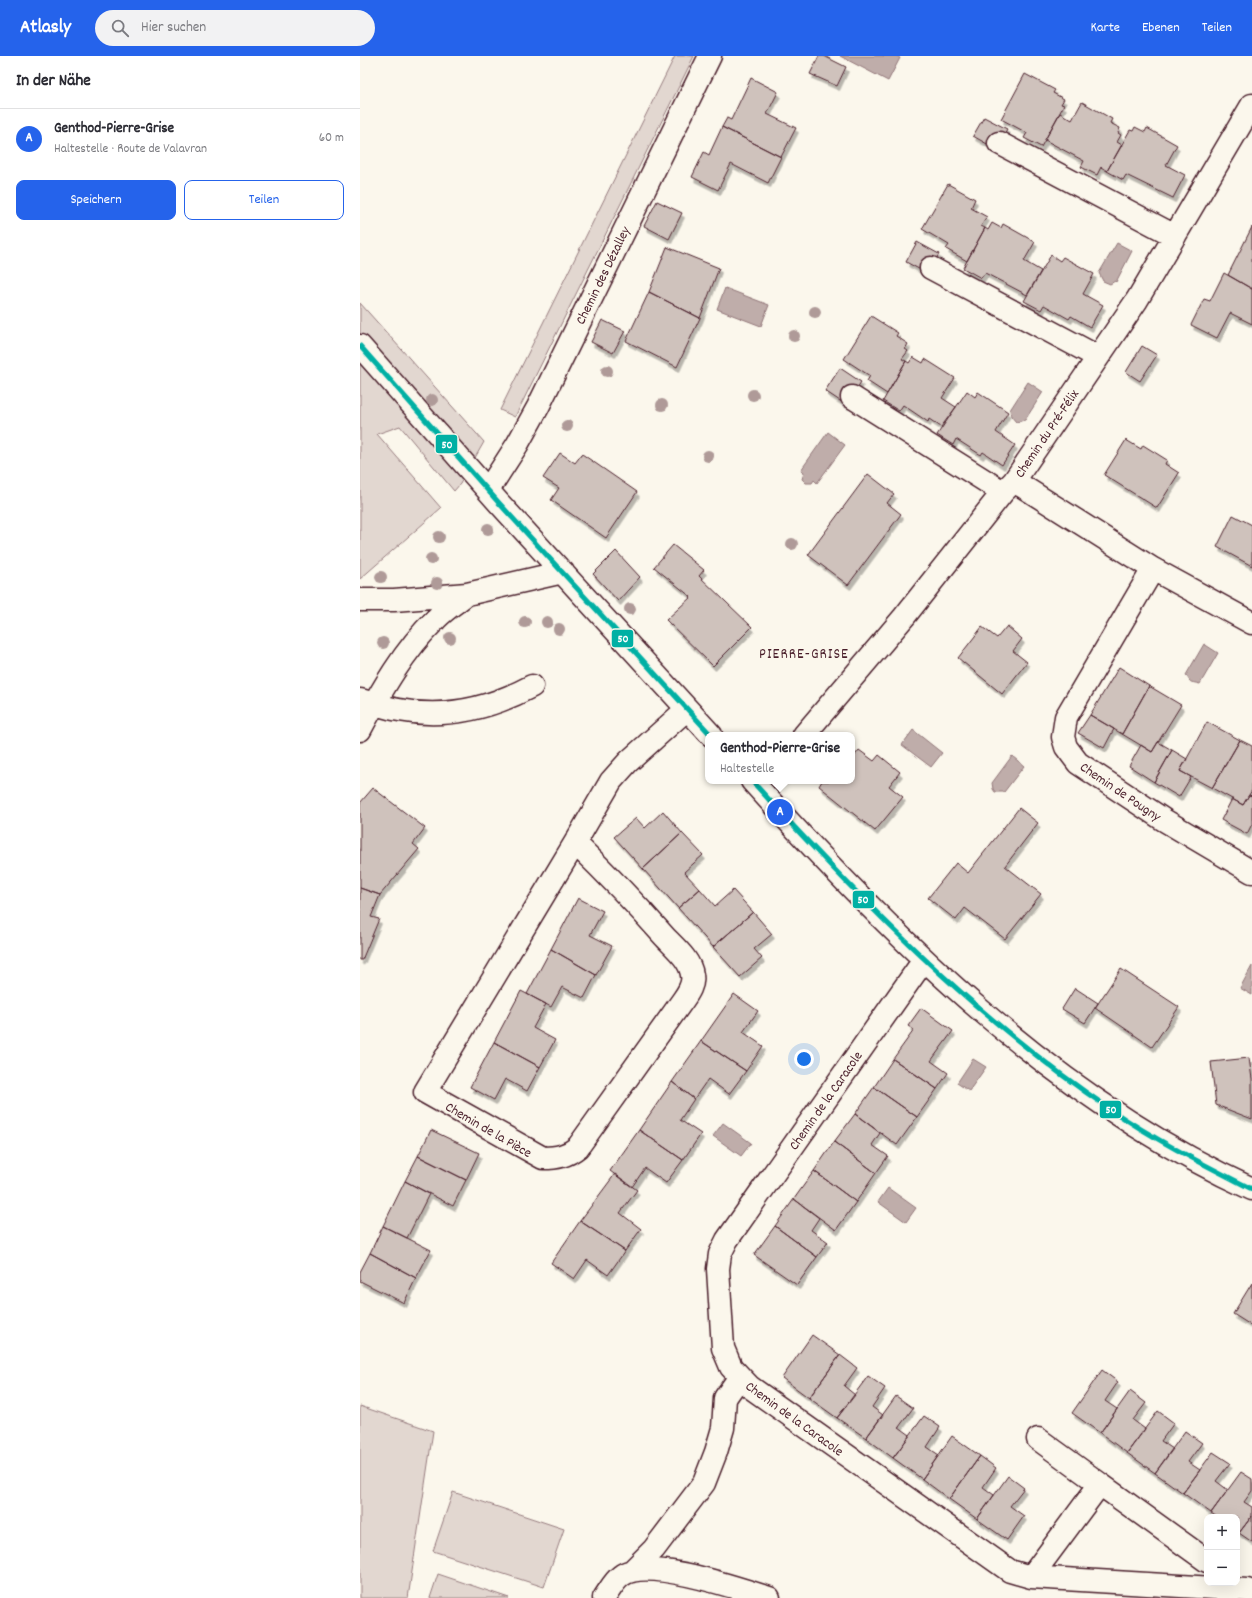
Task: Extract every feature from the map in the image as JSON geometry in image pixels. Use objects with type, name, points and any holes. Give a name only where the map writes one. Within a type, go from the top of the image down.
[{"type":"street","name":"Chemin des Dézalley","points":[[488,490],[517,445],[538,407],[710,56]]},
{"type":"street","name":"Chemin du Pré-Félix","points":[[807,732],[904,617],[1008,487],[1137,300],[1252,105]]},
{"type":"street","points":[[999,143],[1175,236]]},
{"type":"street","points":[[931,268],[1098,357]]},
{"type":"street","points":[[360,346],[488,490],[708,732]]},
{"type":"street","points":[[852,397],[1153,569],[1252,623]]},
{"type":"street","name":"Chemin de Pougny","points":[[1153,569],[1066,718],[1063,728],[1066,746],[1078,763],[1164,820],[1252,872]]},
{"type":"street","points":[[360,600],[394,600],[467,594],[563,572]]},
{"type":"street","points":[[360,730],[367,701],[437,617],[467,594]]},
{"type":"street","points":[[367,701],[398,710],[451,713],[484,707],[532,686]]},
{"type":"street","name":"Chemin de la Pièce","points":[[575,843],[609,875],[641,909],[688,964],[692,976],[691,988],[578,1147],[561,1157],[543,1158],[425,1092],[575,843],[610,781],[628,762],[688,709]]},
{"type":"street","points":[[759,784],[847,884],[924,960],[1000,1028],[1078,1088],[1176,1150],[1252,1189]]},
{"type":"street","name":"Chemin de la Caracole","points":[[924,960],[727,1240],[720,1254],[718,1269],[723,1348],[730,1367],[739,1378],[750,1387],[1010,1571],[1031,1577],[1245,1589]]},
{"type":"street","points":[[632,1571],[654,1549],[704,1482],[716,1452],[723,1428],[725,1398],[739,1378]]},
{"type":"street","points":[[1038,1438],[1204,1559]]},
{"type":"street","points":[[1031,1577],[1100,1484]]},
{"type":"street","points":[[604,1598],[621,1576],[632,1571],[653,1569],[717,1581],[769,1598]]},
{"type":"shaded area","points":[[675,56],[694,56],[515,417],[500,410]]},
{"type":"shaded area","points":[[840,56],[896,56],[900,58],[888,81]]},
{"type":"shaded area","points":[[1117,243],[1132,251],[1116,282],[1115,281],[1110,284],[1103,281],[1099,273]]},
{"type":"shaded area","points":[[725,288],[769,305],[761,326],[717,309]]},
{"type":"shaded area","points":[[360,303],[484,442],[460,484],[454,491],[400,426],[377,434],[441,508],[360,579]]},
{"type":"shaded area","points":[[1028,382],[1043,392],[1025,420],[1016,422],[1011,416],[1010,410]]},
{"type":"shaded area","points":[[828,432],[845,445],[817,483],[814,480],[812,483],[806,483],[802,479],[804,473],[801,470]]},
{"type":"shaded area","points":[[1204,644],[1218,653],[1200,684],[1191,682],[1186,675]]},
{"type":"shaded area","points":[[913,730],[942,753],[931,767],[902,745]]},
{"type":"shaded area","points":[[1012,756],[1024,766],[1004,792],[995,792],[992,783]]},
{"type":"shaded area","points":[[1252,966],[1252,995],[1240,988]]},
{"type":"shaded area","points":[[973,1059],[986,1067],[969,1091],[957,1083]]},
{"type":"shaded area","points":[[723,1123],[751,1143],[741,1156],[713,1136]]},
{"type":"shaded area","points":[[888,1188],[916,1208],[906,1222],[878,1202]]},
{"type":"shaded area","points":[[360,1406],[433,1431],[408,1598],[360,1598]]},
{"type":"shaded area","points":[[453,1492],[564,1529],[544,1587],[433,1551]]},
{"type":"shaded area","points":[[438,1574],[509,1598],[430,1598]]},
{"type":"building","points":[[819,56],[824,56],[846,67],[837,86],[810,74]]},
{"type":"building","points":[[1025,74],[1055,90],[1053,93],[1064,99],[1061,104],[1064,105],[1041,147],[1024,138],[1027,133],[1001,119]]},
{"type":"building","points":[[751,78],[778,92],[767,114],[796,128],[781,157],[722,127],[727,118],[731,120]]},
{"type":"building","points":[[1082,102],[1112,119],[1110,123],[1120,128],[1118,133],[1121,135],[1117,142],[1122,145],[1107,171],[1101,167],[1097,175],[1081,167],[1084,161],[1045,140],[1060,113],[1072,120]]},
{"type":"building","points":[[984,117],[1007,129],[996,149],[973,136]]},
{"type":"building","points":[[722,127],[781,157],[768,183],[731,164],[718,190],[692,177],[704,152],[709,155]]},
{"type":"building","points":[[1135,127],[1145,132],[1147,128],[1177,145],[1166,165],[1185,175],[1173,198],[1126,175],[1123,180],[1107,171],[1130,130],[1133,131]]},
{"type":"building","points":[[948,184],[975,199],[971,208],[987,217],[981,226],[985,228],[967,261],[946,249],[949,245],[922,229]]},
{"type":"building","points":[[657,201],[682,213],[669,239],[644,226]]},
{"type":"building","points":[[992,223],[1001,228],[1003,224],[1035,242],[1024,261],[1041,271],[1027,295],[985,273],[981,278],[963,268],[985,228],[988,230]]},
{"type":"building","points":[[1252,227],[1252,289],[1228,275]]},
{"type":"building","points":[[917,242],[939,254],[928,274],[906,262]]},
{"type":"building","points":[[667,247],[719,268],[700,318],[649,292]]},
{"type":"building","points":[[1051,255],[1060,261],[1063,257],[1094,274],[1083,294],[1103,305],[1090,327],[1071,316],[1069,319],[1044,305],[1041,310],[1024,301]]},
{"type":"building","points":[[1224,273],[1252,289],[1252,324],[1230,313],[1217,338],[1191,325],[1204,299],[1210,301]]},
{"type":"building","points":[[649,292],[700,318],[677,367],[626,341]]},
{"type":"building","points":[[871,316],[898,333],[896,336],[908,344],[905,349],[908,351],[902,359],[906,361],[887,394],[867,381],[870,376],[844,359]]},
{"type":"building","points":[[602,320],[625,331],[613,353],[591,342]]},
{"type":"building","points":[[1142,346],[1157,355],[1140,381],[1126,372]]},
{"type":"building","points":[[913,357],[923,363],[925,359],[955,378],[942,398],[956,407],[941,427],[929,419],[928,422],[903,405],[899,411],[883,401],[906,361],[909,363]]},
{"type":"building","points":[[840,368],[861,382],[846,405],[825,391]]},
{"type":"building","points":[[967,391],[975,397],[978,392],[1008,412],[996,432],[1015,445],[1002,465],[983,452],[981,455],[956,439],[953,445],[937,435]]},
{"type":"building","points":[[1126,440],[1141,449],[1143,445],[1167,460],[1165,464],[1179,473],[1157,508],[1104,475]]},
{"type":"building","points":[[560,453],[575,463],[582,454],[637,492],[606,538],[551,500],[559,488],[543,478]]},
{"type":"building","points":[[868,474],[894,494],[887,503],[901,514],[848,585],[808,555]]},
{"type":"building","points":[[1233,515],[1252,525],[1252,566],[1217,547]]},
{"type":"building","points":[[673,545],[704,570],[699,576],[752,627],[713,666],[666,620],[691,597],[654,567]]},
{"type":"building","points":[[616,551],[640,577],[618,601],[593,574]]},
{"type":"building","points":[[1007,626],[1022,639],[1013,651],[1027,662],[1002,694],[958,658],[982,627],[997,638]]},
{"type":"building","points":[[1119,667],[1149,686],[1122,734],[1090,715]]},
{"type":"building","points":[[1149,686],[1181,705],[1152,752],[1122,734]]},
{"type":"building","points":[[1090,715],[1114,729],[1104,748],[1078,733]]},
{"type":"building","points":[[1207,722],[1240,740],[1212,788],[1180,771]]},
{"type":"building","points":[[1240,740],[1252,746],[1252,790],[1243,805],[1212,788]]},
{"type":"building","points":[[1158,742],[1172,750],[1154,782],[1129,766],[1141,745],[1152,752]]},
{"type":"building","points":[[859,750],[874,761],[879,755],[900,772],[889,786],[903,797],[875,831],[819,786],[820,784],[855,784],[855,755]]},
{"type":"building","points":[[1172,750],[1187,759],[1180,771],[1191,777],[1179,797],[1154,782]]},
{"type":"building","points":[[373,788],[425,828],[413,844],[419,849],[380,895],[360,888],[360,803]]},
{"type":"building","points":[[1249,795],[1252,796],[1252,824],[1247,834],[1221,820],[1232,799],[1243,805]]},
{"type":"building","points":[[1019,808],[1038,823],[1005,866],[1041,894],[1005,939],[965,908],[956,920],[928,898],[956,863],[968,873]]},
{"type":"building","points":[[663,811],[682,833],[643,869],[614,837],[636,818],[645,828]]},
{"type":"building","points":[[682,833],[703,855],[684,872],[700,889],[678,908],[643,869]]},
{"type":"building","points":[[360,888],[380,895],[371,917],[379,919],[362,960],[360,960]]},
{"type":"building","points":[[700,889],[715,906],[733,890],[753,912],[713,947],[678,908]]},
{"type":"building","points":[[578,898],[603,911],[590,935],[612,946],[596,975],[551,949]]},
{"type":"building","points":[[753,912],[772,934],[754,949],[762,958],[740,977],[713,947]]},
{"type":"building","points":[[551,949],[596,975],[584,998],[562,987],[551,1007],[527,994]]},
{"type":"building","points":[[1121,969],[1179,1007],[1152,1047],[1095,1008]]},
{"type":"building","points":[[1075,988],[1098,1003],[1085,1023],[1062,1009]]},
{"type":"building","points":[[521,991],[546,1004],[533,1028],[555,1040],[540,1067],[494,1042]]},
{"type":"building","points":[[734,994],[758,1011],[743,1032],[763,1046],[746,1071],[701,1041]]},
{"type":"building","points":[[921,1008],[953,1031],[931,1061],[948,1073],[937,1089],[893,1059],[914,1030],[908,1026]]},
{"type":"building","points":[[701,1041],[746,1071],[729,1094],[708,1079],[694,1099],[672,1082]]},
{"type":"building","points":[[494,1042],[540,1067],[527,1091],[505,1079],[494,1100],[470,1087]]},
{"type":"building","points":[[1249,1058],[1252,1079],[1252,1119],[1216,1105],[1211,1062]]},
{"type":"building","points":[[893,1059],[937,1089],[917,1117],[874,1087]]},
{"type":"building","points":[[672,1082],[694,1099],[680,1120],[701,1134],[683,1160],[639,1130]]},
{"type":"building","points":[[874,1087],[917,1117],[897,1145],[855,1114]]},
{"type":"building","points":[[855,1114],[880,1133],[872,1145],[888,1156],[876,1173],[834,1142]]},
{"type":"building","points":[[431,1130],[479,1153],[466,1180],[418,1156]]},
{"type":"building","points":[[639,1130],[683,1160],[666,1183],[645,1168],[632,1187],[610,1171]]},
{"type":"building","points":[[834,1142],[876,1173],[856,1202],[814,1171]]},
{"type":"building","points":[[418,1156],[466,1180],[453,1206],[405,1181]]},
{"type":"building","points":[[814,1171],[856,1202],[836,1230],[794,1199]]},
{"type":"building","points":[[615,1174],[637,1190],[620,1213],[641,1229],[625,1251],[580,1221]]},
{"type":"building","points":[[405,1181],[429,1194],[407,1238],[383,1226]]},
{"type":"building","points":[[794,1199],[819,1218],[811,1230],[828,1242],[817,1257],[775,1226]]},
{"type":"building","points":[[580,1221],[625,1251],[608,1275],[587,1260],[574,1279],[551,1263]]},
{"type":"building","points":[[383,1226],[431,1250],[416,1278],[370,1253]]},
{"type":"building","points":[[775,1226],[817,1257],[797,1285],[754,1255]]},
{"type":"building","points":[[370,1253],[416,1278],[404,1303],[360,1281],[360,1272]]},
{"type":"building","points":[[1252,1283],[1252,1326],[1233,1314]]},
{"type":"building","points":[[812,1335],[840,1355],[809,1398],[782,1378]]},
{"type":"building","points":[[840,1355],[857,1368],[844,1386],[855,1395],[837,1418],[809,1398]]},
{"type":"building","points":[[1102,1370],[1118,1382],[1105,1401],[1117,1409],[1100,1433],[1072,1413]]},
{"type":"building","points":[[868,1376],[885,1388],[872,1407],[883,1415],[866,1438],[837,1418]]},
{"type":"building","points":[[1130,1391],[1146,1403],[1133,1420],[1145,1429],[1127,1453],[1100,1433]]},
{"type":"building","points":[[896,1396],[913,1408],[899,1427],[910,1435],[893,1458],[866,1438]]},
{"type":"building","points":[[1158,1411],[1174,1423],[1161,1441],[1173,1449],[1155,1473],[1127,1453]]},
{"type":"building","points":[[924,1416],[940,1427],[927,1447],[939,1455],[922,1479],[893,1458]]},
{"type":"building","points":[[1185,1431],[1202,1443],[1188,1462],[1200,1470],[1183,1493],[1155,1473]]},
{"type":"building","points":[[952,1436],[980,1456],[949,1499],[922,1479]]},
{"type":"building","points":[[1213,1452],[1230,1463],[1216,1481],[1228,1490],[1211,1513],[1183,1493]]},
{"type":"building","points":[[980,1456],[996,1468],[983,1487],[994,1495],[977,1519],[949,1499]]},
{"type":"building","points":[[1241,1472],[1252,1479],[1252,1491],[1244,1502],[1252,1507],[1252,1516],[1240,1532],[1240,1514],[1211,1513]]},
{"type":"building","points":[[1008,1476],[1024,1488],[1010,1506],[1024,1516],[1007,1540],[977,1519]]},
{"type":"building","points":[[1252,1516],[1252,1542],[1240,1534]]},
{"type":"transit line","name":"50","points":[[360,346],[499,503],[708,732]]},
{"type":"transit line","name":"50","points":[[755,784],[878,914],[966,997],[1012,1036],[1060,1074],[1144,1131],[1252,1189]]},
{"type":"place","name":"Genthod-Pierre-Grise","points":[[780,812]]},
{"type":"district","name":"PIERRE-GRISE","points":[[804,653]]}]
